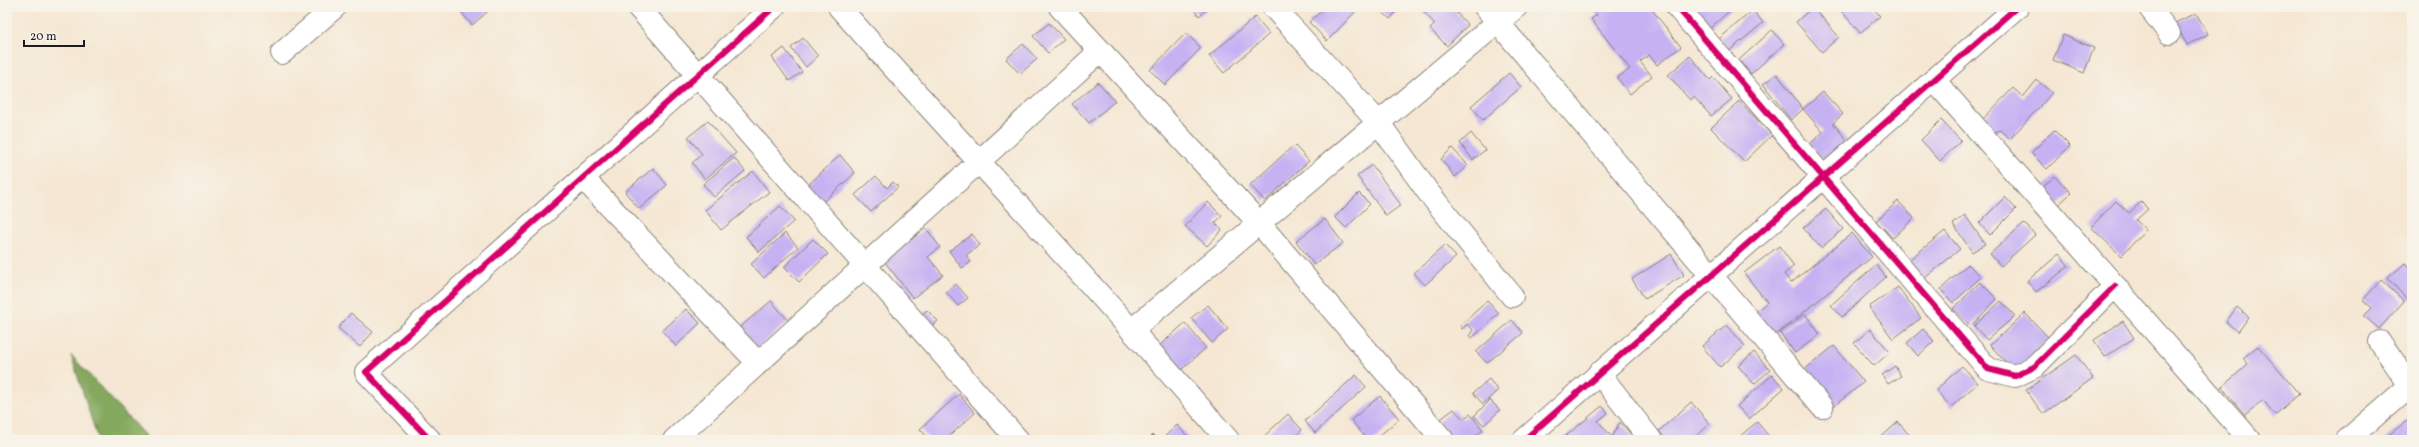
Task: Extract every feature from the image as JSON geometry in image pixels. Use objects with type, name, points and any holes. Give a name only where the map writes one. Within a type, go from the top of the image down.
[{"type":"street","points":[[282,53],[335,7]]},
{"type":"street","points":[[638,7],[1018,440]]},
{"type":"street","points":[[430,440],[366,372],[774,7]]},
{"type":"street","points":[[839,7],[978,162],[1133,329],[1228,440]]},
{"type":"street","points":[[1060,7],[1259,223],[1443,440]]},
{"type":"street","points":[[1273,7],[1378,122],[1428,192],[1512,296]]},
{"type":"street","points":[[1133,329],[1378,122],[1492,14],[1516,7]]},
{"type":"street","points":[[1677,7],[1822,178],[1988,369],[2015,376],[2034,367],[2115,286]]},
{"type":"street","points":[[1524,440],[2017,7]]},
{"type":"street","points":[[2149,7],[2169,33]]},
{"type":"street","points":[[1492,14],[1822,408]]},
{"type":"street","points":[[674,440],[1100,51]]},
{"type":"street","points":[[1934,80],[2250,440]]},
{"type":"street","points":[[583,178],[758,363]]},
{"type":"street","points":[[2347,440],[2411,386],[2380,342]]},
{"type":"street","points":[[1599,373],[1651,440]]},
{"type":"green space","points":[[71,355],[149,440],[98,440]]},
{"type":"building","points":[[457,7],[493,7],[472,25]]},
{"type":"building","points":[[1192,7],[1210,7],[1199,16]]},
{"type":"building","points":[[1326,7],[1360,7],[1327,41],[1309,22]]},
{"type":"building","points":[[1383,7],[1392,7],[1397,11],[1390,19],[1380,10]]},
{"type":"building","points":[[1419,7],[1451,7],[1468,25],[1447,46],[1430,29],[1435,24]]},
{"type":"building","points":[[1591,7],[1650,7],[1681,47],[1657,65],[1649,55],[1640,62],[1652,76],[1630,94],[1617,78],[1630,69],[1591,19],[1597,15]]},
{"type":"building","points":[[1689,7],[1734,7],[1709,29]]},
{"type":"building","points":[[1813,7],[1839,37],[1822,52],[1796,22]]},
{"type":"building","points":[[1838,7],[1872,7],[1880,16],[1860,33]]},
{"type":"building","points":[[1753,10],[1763,23],[1729,51],[1719,39]]},
{"type":"building","points":[[2196,13],[2208,34],[2187,45],[2175,23]]},
{"type":"building","points":[[1255,17],[1269,34],[1224,73],[1209,56]]},
{"type":"building","points":[[1049,23],[1064,39],[1048,53],[1033,36]]},
{"type":"building","points":[[1772,30],[1784,44],[1751,74],[1739,60]]},
{"type":"building","points":[[1186,33],[1201,48],[1165,85],[1150,70]]},
{"type":"building","points":[[2063,35],[2094,48],[2084,73],[2053,60]]},
{"type":"building","points":[[803,38],[818,56],[806,67],[791,48]]},
{"type":"building","points":[[1023,44],[1037,59],[1020,74],[1006,59]]},
{"type":"building","points":[[784,48],[802,72],[789,81],[772,57]]},
{"type":"building","points":[[1690,56],[1710,80],[1713,77],[1732,99],[1711,116],[1694,97],[1690,100],[1668,75]]},
{"type":"building","points":[[1509,73],[1521,87],[1483,120],[1471,106]]},
{"type":"building","points":[[1777,74],[1803,109],[1791,120],[1763,84]]},
{"type":"building","points":[[2037,80],[2052,93],[2010,139],[2000,130],[1994,133],[1982,120],[2013,88],[2023,97]]},
{"type":"building","points":[[1098,82],[1115,101],[1089,123],[1072,104]]},
{"type":"building","points":[[1823,92],[1843,114],[1833,123],[1852,146],[1829,166],[1810,144],[1823,132],[1803,109]]},
{"type":"building","points":[[1739,101],[1772,135],[1744,162],[1711,128]]},
{"type":"building","points":[[1941,120],[1961,141],[1940,161],[1921,140]]},
{"type":"building","points":[[708,121],[736,153],[705,179],[692,163],[702,154],[688,137]]},
{"type":"building","points":[[2054,130],[2070,146],[2047,169],[2031,153]]},
{"type":"building","points":[[1471,133],[1485,150],[1473,160],[1460,143]]},
{"type":"building","points":[[1294,145],[1309,161],[1265,201],[1250,185]]},
{"type":"building","points":[[1452,148],[1468,165],[1455,177],[1441,159]]},
{"type":"building","points":[[840,155],[855,173],[822,203],[807,186]]},
{"type":"building","points":[[734,158],[745,171],[714,197],[703,184]]},
{"type":"building","points":[[1372,165],[1401,205],[1386,216],[1357,176]]},
{"type":"building","points":[[653,168],[667,185],[639,209],[625,192]]},
{"type":"building","points":[[753,171],[769,192],[721,230],[705,210]]},
{"type":"building","points":[[876,176],[887,188],[893,182],[898,187],[871,212],[855,195]]},
{"type":"building","points":[[2055,176],[2071,193],[2057,206],[2041,189]]},
{"type":"building","points":[[1359,193],[1370,204],[1346,228],[1335,217]]},
{"type":"building","points":[[2005,197],[2016,209],[1990,235],[1979,223]]},
{"type":"building","points":[[1898,201],[1914,218],[1893,238],[1876,221]]},
{"type":"building","points":[[2116,201],[2129,213],[2141,202],[2148,209],[2136,220],[2146,230],[2121,256],[2091,227]]},
{"type":"building","points":[[1208,202],[1222,216],[1215,223],[1222,230],[1207,246],[1185,226]]},
{"type":"building","points":[[780,206],[794,221],[759,252],[746,237]]},
{"type":"building","points":[[1826,209],[1843,229],[1821,248],[1803,228]]},
{"type":"building","points":[[1965,215],[1985,244],[1972,252],[1953,224]]},
{"type":"building","points":[[1325,219],[1343,243],[1314,265],[1296,241]]},
{"type":"building","points":[[2024,223],[2035,235],[2001,266],[1990,254]]},
{"type":"building","points":[[926,228],[940,247],[928,257],[943,275],[913,298],[884,261]]},
{"type":"building","points":[[1945,231],[1960,249],[1919,283],[1904,264]]},
{"type":"building","points":[[785,233],[798,247],[764,278],[751,264]]},
{"type":"building","points":[[1852,233],[1872,257],[1772,338],[1753,314],[1767,302],[1744,273],[1779,246],[1794,266],[1784,274],[1791,283]]},
{"type":"building","points":[[972,234],[980,245],[966,255],[971,262],[962,268],[949,251]]},
{"type":"building","points":[[813,239],[828,254],[799,282],[784,267]]},
{"type":"building","points":[[1445,245],[1456,257],[1425,285],[1414,273]]},
{"type":"building","points":[[1671,254],[1684,275],[1645,299],[1632,279]]},
{"type":"building","points":[[2059,254],[2069,266],[2036,292],[2027,281]]},
{"type":"building","points":[[2405,263],[2412,271],[2412,298],[2408,301],[2388,278]]},
{"type":"building","points":[[1968,264],[1981,277],[1953,303],[1941,289]]},
{"type":"building","points":[[1876,265],[1886,277],[1842,317],[1831,305]]},
{"type":"building","points":[[2381,280],[2404,301],[2379,329],[2364,316],[2372,308],[2363,300]]},
{"type":"building","points":[[1980,282],[1997,299],[1971,326],[1953,309]]},
{"type":"building","points":[[956,284],[968,298],[958,306],[946,292]]},
{"type":"building","points":[[1898,287],[1921,318],[1893,339],[1869,307]]},
{"type":"building","points":[[771,301],[789,321],[757,349],[739,328]]},
{"type":"building","points":[[1487,301],[1499,313],[1472,338],[1469,336],[1473,330],[1467,324],[1462,329],[1460,326]]},
{"type":"building","points":[[2001,301],[2015,316],[1987,340],[1974,326]]},
{"type":"building","points":[[1208,305],[1228,329],[1212,343],[1191,318]]},
{"type":"building","points":[[2237,307],[2249,317],[2238,332],[2226,322]]},
{"type":"building","points":[[686,309],[700,323],[676,346],[662,331]]},
{"type":"building","points":[[927,310],[938,321],[931,327],[921,315]]},
{"type":"building","points":[[351,313],[373,332],[360,347],[338,328]]},
{"type":"building","points":[[2025,313],[2050,339],[2015,372],[1990,345]]},
{"type":"building","points":[[1805,314],[1820,334],[1795,353],[1780,333]]},
{"type":"building","points":[[1512,320],[1523,333],[1487,363],[1476,352]]},
{"type":"building","points":[[2123,321],[2134,338],[2105,357],[2094,340]]},
{"type":"building","points":[[1185,323],[1206,348],[1181,370],[1160,345]]},
{"type":"building","points":[[1727,325],[1745,346],[1720,367],[1702,346]]},
{"type":"building","points":[[1870,329],[1890,352],[1874,366],[1854,343]]},
{"type":"building","points":[[1923,329],[1934,341],[1918,356],[1907,343]]},
{"type":"building","points":[[1834,346],[1864,382],[1834,406],[1804,370]]},
{"type":"building","points":[[2258,346],[2299,394],[2275,415],[2263,400],[2245,415],[2222,387],[2248,364],[2243,358]]},
{"type":"building","points":[[1754,352],[1770,370],[1754,384],[1738,366]]},
{"type":"building","points":[[2076,355],[2093,378],[2043,414],[2026,390]]},
{"type":"building","points":[[1895,366],[1901,376],[1888,384],[1882,375]]},
{"type":"building","points":[[1962,366],[1978,383],[1951,407],[1936,390]]},
{"type":"building","points":[[1356,375],[1366,387],[1315,433],[1305,421]]},
{"type":"building","points":[[1772,375],[1784,388],[1749,419],[1737,406]]},
{"type":"building","points":[[1489,379],[1498,390],[1483,404],[1473,393]]},
{"type":"building","points":[[959,394],[975,413],[945,440],[930,440],[920,429]]},
{"type":"building","points":[[1380,396],[1399,419],[1374,440],[1361,440],[1365,437],[1351,420]]},
{"type":"building","points":[[1490,400],[1500,410],[1484,425],[1474,416]]},
{"type":"building","points":[[1691,402],[1710,424],[1692,440],[1667,440],[1659,431]]},
{"type":"building","points":[[1602,406],[1608,413],[1598,421],[1612,437],[1620,422],[1635,439],[1561,440]]},
{"type":"building","points":[[1454,409],[1463,419],[1470,414],[1483,430],[1470,440],[1453,440],[1438,421]]},
{"type":"building","points":[[1288,414],[1302,430],[1295,436],[1299,440],[1260,440]]},
{"type":"building","points":[[2412,417],[2412,440],[2382,440]]},
{"type":"building","points":[[1757,422],[1772,440],[1741,440],[1739,437]]},
{"type":"building","points":[[1898,422],[1914,440],[1878,440]]},
{"type":"building","points":[[1177,425],[1190,439],[1161,440]]},
{"type":"building","points":[[1153,435],[1158,440],[1148,440]]},
{"type":"cycle path","points":[[430,440],[366,372],[774,7]]},
{"type":"cycle path","points":[[1677,7],[1988,369],[2015,376],[2034,367],[2115,286]]},
{"type":"cycle path","points":[[1524,440],[2017,7]]}]
